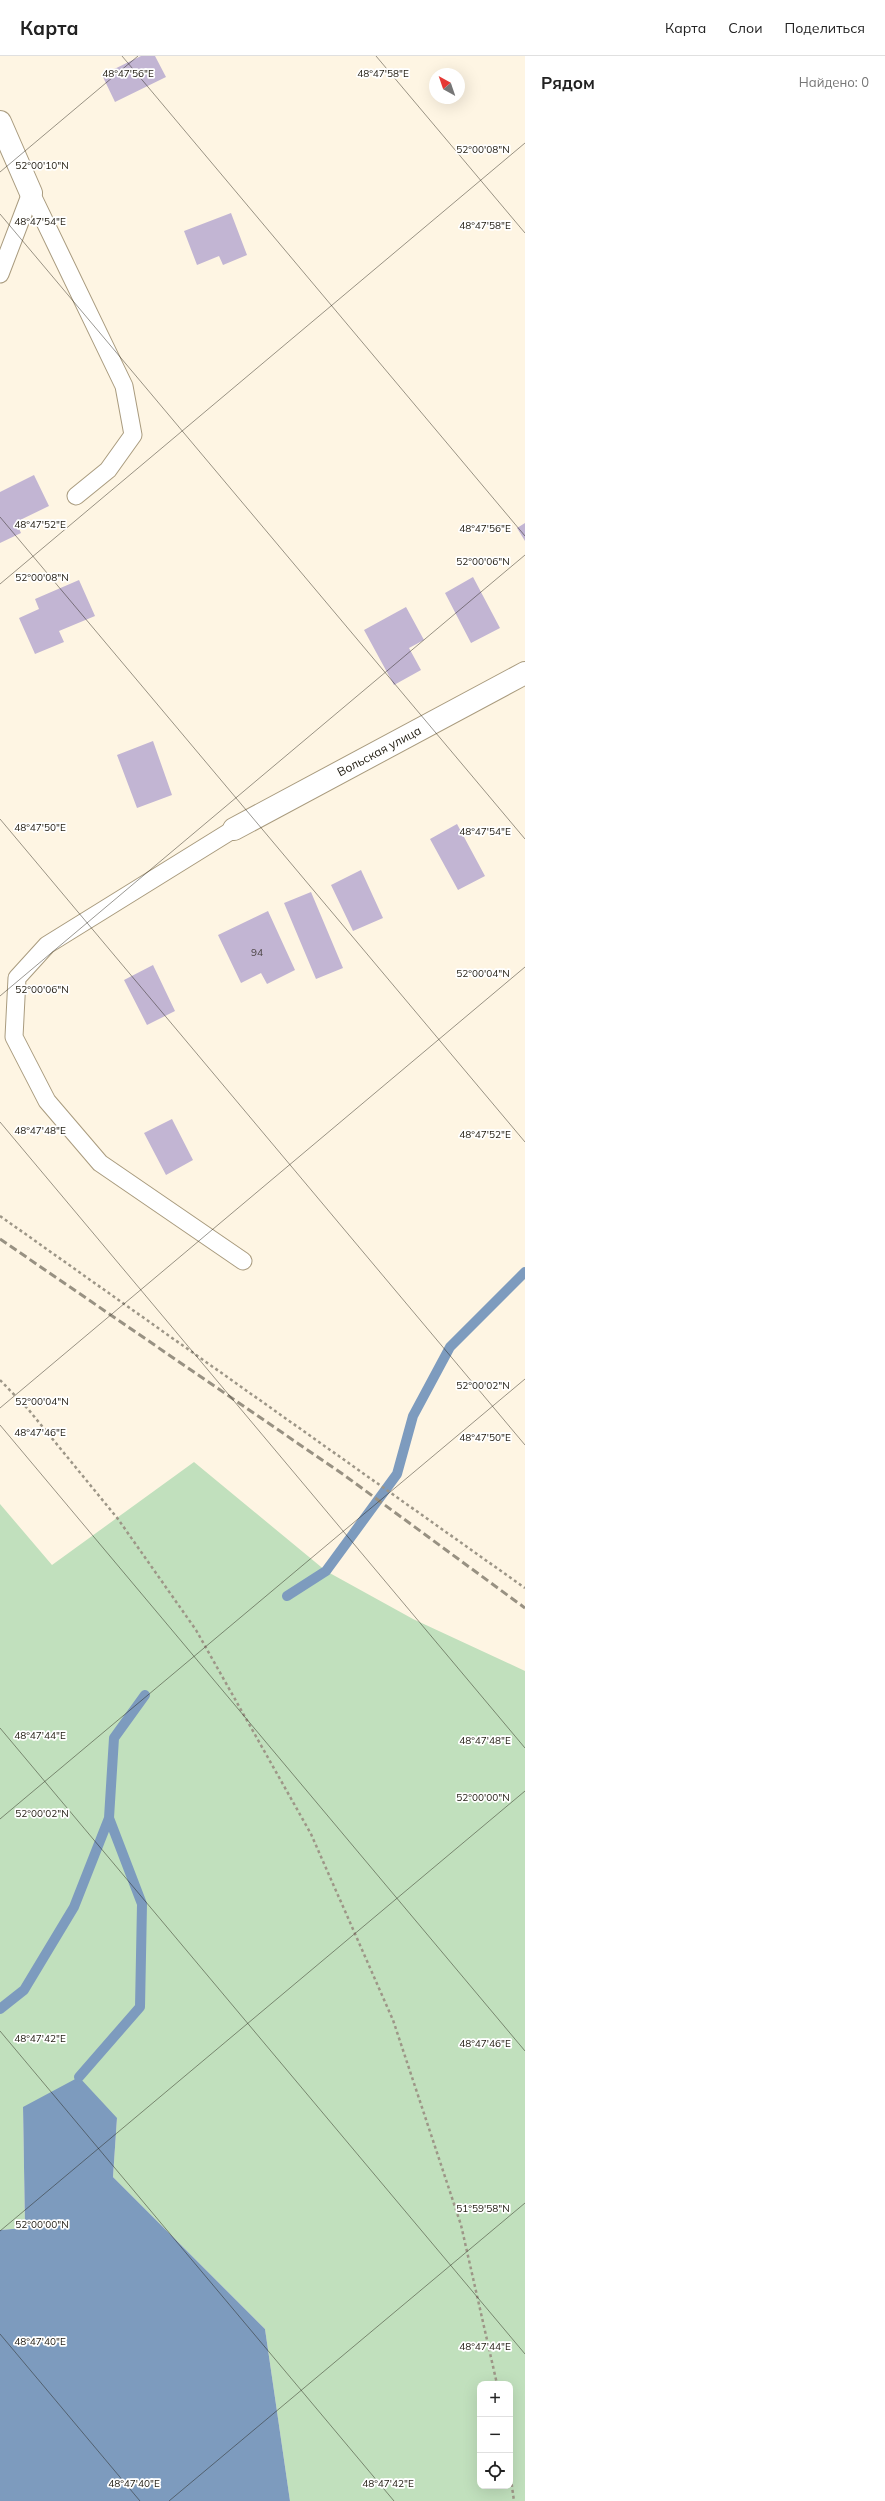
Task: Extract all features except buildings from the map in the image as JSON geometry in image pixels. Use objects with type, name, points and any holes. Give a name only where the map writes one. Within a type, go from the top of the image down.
[{"type":"street","points":[[0,122],[31,193]]},
{"type":"street","name":"Вольская улица","points":[[234,829],[525,673]]},
{"type":"lane","points":[[0,274],[31,193]]},
{"type":"lane","points":[[31,193],[124,386],[133,435],[108,470],[76,496]]},
{"type":"lane","points":[[234,829],[47,945],[17,978],[14,1037],[47,1101],[100,1163],[243,1261]]},
{"type":"path","points":[[0,1216],[525,1588]]},
{"type":"path","points":[[0,1380],[28,1409],[118,1518],[192,1624],[311,1834],[393,2020],[461,2225],[496,2381]]},
{"type":"path","points":[[512,2489],[514,2501]]},
{"type":"green space","points":[[194,1462],[326,1571],[413,1619],[525,1671],[525,2501],[290,2501],[265,2329],[113,2177],[117,2118],[23,2107],[25,2228],[0,2230],[0,1504],[52,1565]]},
{"type":"water","points":[[79,2077],[117,2118],[113,2177],[265,2329],[290,2501],[0,2501],[0,2230],[25,2228],[23,2107]]},
{"type":"waterway","points":[[287,1596],[326,1571],[397,1474],[413,1416],[450,1347],[525,1272]]},
{"type":"waterway","points":[[79,2077],[140,2007],[142,1904],[109,1818],[114,1738],[145,1695]]},
{"type":"waterway","points":[[0,2009],[24,1990],[74,1907],[109,1818]]},
{"type":"railway","points":[[0,1239],[344,1475],[525,1608]]}]
